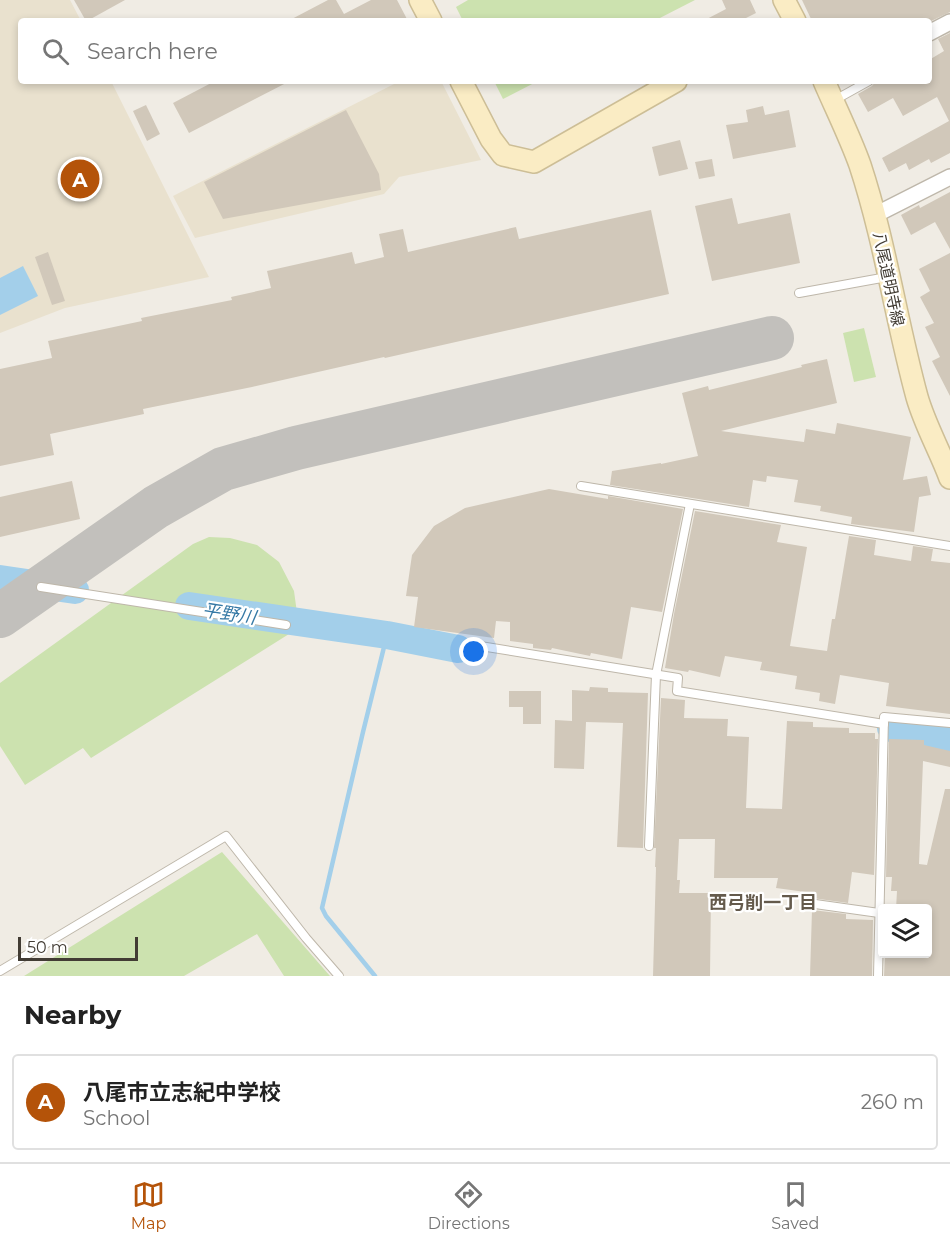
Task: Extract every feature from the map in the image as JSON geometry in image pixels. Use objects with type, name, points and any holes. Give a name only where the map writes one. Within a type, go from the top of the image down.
[{"type":"main road","points":[[420,0],[429,18]]},
{"type":"main road","points":[[462,84],[490,139],[503,155],[534,162],[671,84]]},
{"type":"main road","name":"八尾道明寺線","points":[[825,84],[860,164],[886,259],[888,277],[918,400],[948,468]]},
{"type":"street","points":[[932,31],[950,22]]},
{"type":"street","points":[[875,215],[950,177]]},
{"type":"lane","points":[[833,101],[864,84]]},
{"type":"lane","points":[[799,293],[888,277]]},
{"type":"lane","points":[[581,486],[950,546]]},
{"type":"lane","points":[[649,846],[656,675],[690,504]]},
{"type":"lane","points":[[41,587],[286,625]]},
{"type":"lane","points":[[468,644],[678,678],[677,692],[884,723]]},
{"type":"lane","points":[[879,904],[884,717],[950,723]]},
{"type":"lane","points":[[0,971],[226,836],[306,938],[339,976]]},
{"type":"lane","points":[[808,903],[878,913]]},
{"type":"lane","points":[[878,958],[878,976]]},
{"type":"shaded area","points":[[0,0],[70,0],[79,18],[18,18],[18,84],[112,84],[209,277],[65,308],[0,333]]},
{"type":"shaded area","points":[[394,84],[443,84],[481,160],[399,177],[384,194],[195,238],[173,196]]},
{"type":"green space","points":[[468,0],[695,0],[660,18],[462,18],[456,7]]},
{"type":"green space","points":[[496,84],[532,84],[503,99]]},
{"type":"green space","points":[[864,328],[876,377],[854,382],[843,333]]},
{"type":"green space","points":[[209,537],[230,538],[257,545],[279,562],[294,591],[297,613],[295,626],[289,634],[91,758],[83,748],[25,785],[0,746],[0,683],[193,544]]},
{"type":"green space","points":[[222,852],[330,976],[284,976],[257,934],[184,976],[24,976]]},
{"type":"water","points":[[23,266],[38,296],[0,315],[0,278]]},
{"type":"building","points":[[74,0],[125,0],[92,18],[84,18]]},
{"type":"building","points":[[328,0],[336,0],[344,14],[371,0],[397,0],[406,18],[294,18]]},
{"type":"building","points":[[722,0],[750,0],[756,13],[746,18],[709,18],[726,9]]},
{"type":"building","points":[[802,0],[950,0],[950,12],[932,21],[932,18],[811,18]]},
{"type":"building","points":[[950,33],[950,153],[931,163],[929,159],[909,170],[906,163],[889,172],[882,158],[949,121],[937,97],[903,116],[893,98],[868,112],[858,94],[874,84],[932,84],[932,58],[944,51],[938,39]]},
{"type":"building","points":[[209,84],[284,84],[189,133],[173,103]]},
{"type":"building","points":[[146,105],[160,134],[147,141],[133,111]]},
{"type":"building","points":[[763,106],[765,115],[789,110],[796,147],[733,159],[726,125],[748,122],[746,110]]},
{"type":"building","points":[[346,110],[379,174],[381,190],[223,219],[204,182]]},
{"type":"building","points":[[680,140],[688,169],[659,176],[652,147]]},
{"type":"building","points":[[712,159],[715,176],[699,179],[695,162]]},
{"type":"building","points":[[950,192],[950,249],[935,222],[911,235],[901,215]]},
{"type":"building","points":[[732,198],[738,224],[790,213],[800,263],[712,281],[695,206]]},
{"type":"building","points":[[651,210],[669,294],[385,358],[143,409],[144,414],[50,434],[54,455],[0,466],[0,369],[52,358],[48,341],[142,321],[141,318],[232,300],[231,297],[271,288],[267,271],[352,252],[355,264],[384,257],[379,234],[403,229],[408,252],[516,227],[519,239]]},
{"type":"building","points":[[48,252],[65,301],[52,305],[35,257]]},
{"type":"building","points":[[950,253],[950,396],[932,361],[940,357],[925,327],[934,323],[920,297],[930,291],[919,269]]},
{"type":"building","points":[[827,359],[837,403],[721,431],[804,442],[806,429],[835,434],[837,423],[911,437],[903,480],[927,476],[931,495],[919,497],[914,532],[851,524],[852,517],[820,511],[821,506],[794,502],[798,480],[767,476],[766,482],[753,480],[749,507],[610,485],[612,471],[698,456],[682,393],[708,386],[709,390]]},
{"type":"building","points":[[72,481],[80,519],[0,537],[0,497]]},
{"type":"building","points":[[549,489],[683,509],[662,612],[631,607],[622,659],[591,653],[590,656],[552,648],[551,650],[533,648],[533,644],[510,641],[510,622],[496,621],[494,638],[414,627],[418,597],[406,596],[412,555],[434,526],[465,508]]},
{"type":"building","points":[[695,511],[781,525],[777,542],[807,547],[790,646],[827,651],[832,619],[835,619],[849,536],[876,540],[874,555],[911,561],[913,546],[933,549],[931,561],[950,563],[950,714],[886,706],[889,683],[840,675],[835,704],[819,701],[820,693],[795,689],[797,676],[760,670],[762,662],[725,656],[720,677],[689,670],[688,672],[665,668]]},
{"type":"building","points":[[590,687],[608,688],[608,692],[648,693],[643,848],[617,847],[623,723],[586,722],[584,769],[554,768],[555,720],[572,721],[572,690],[589,691]]},
{"type":"building","points":[[509,691],[541,691],[541,724],[523,724],[523,707],[509,707]]},
{"type":"building","points":[[661,698],[685,700],[684,718],[728,719],[727,736],[749,737],[746,808],[782,809],[787,721],[813,722],[813,727],[849,728],[849,733],[875,733],[875,739],[878,739],[874,875],[852,872],[848,903],[812,898],[813,893],[776,888],[778,878],[714,878],[715,839],[679,839],[677,880],[680,880],[679,893],[711,893],[710,976],[653,976],[656,867],[656,848],[654,848]]},
{"type":"building","points":[[889,739],[924,740],[924,745],[950,751],[950,767],[923,761],[919,864],[927,865],[945,789],[950,789],[950,976],[884,976],[885,958],[932,958],[932,904],[896,904],[897,891],[891,891],[892,877],[886,877]]},
{"type":"building","points":[[812,910],[846,914],[846,919],[873,920],[872,976],[810,976]]},
{"type":"waterway","name":"平野川","points":[[0,579],[75,590]]},
{"type":"waterway","name":"平野川","points":[[189,606],[387,635],[458,649]]},
{"type":"waterway","points":[[375,976],[322,908],[387,635]]},
{"type":"waterway","name":"平野川","points":[[891,728],[950,738]]},
{"type":"taxiway","points":[[0,616],[156,507],[223,469],[296,448],[772,338]]},
{"type":"place","name":"八尾市立志紀中学校","points":[[80,179]]},
{"type":"district","name":"西弓削一丁目","points":[[763,903]]}]
